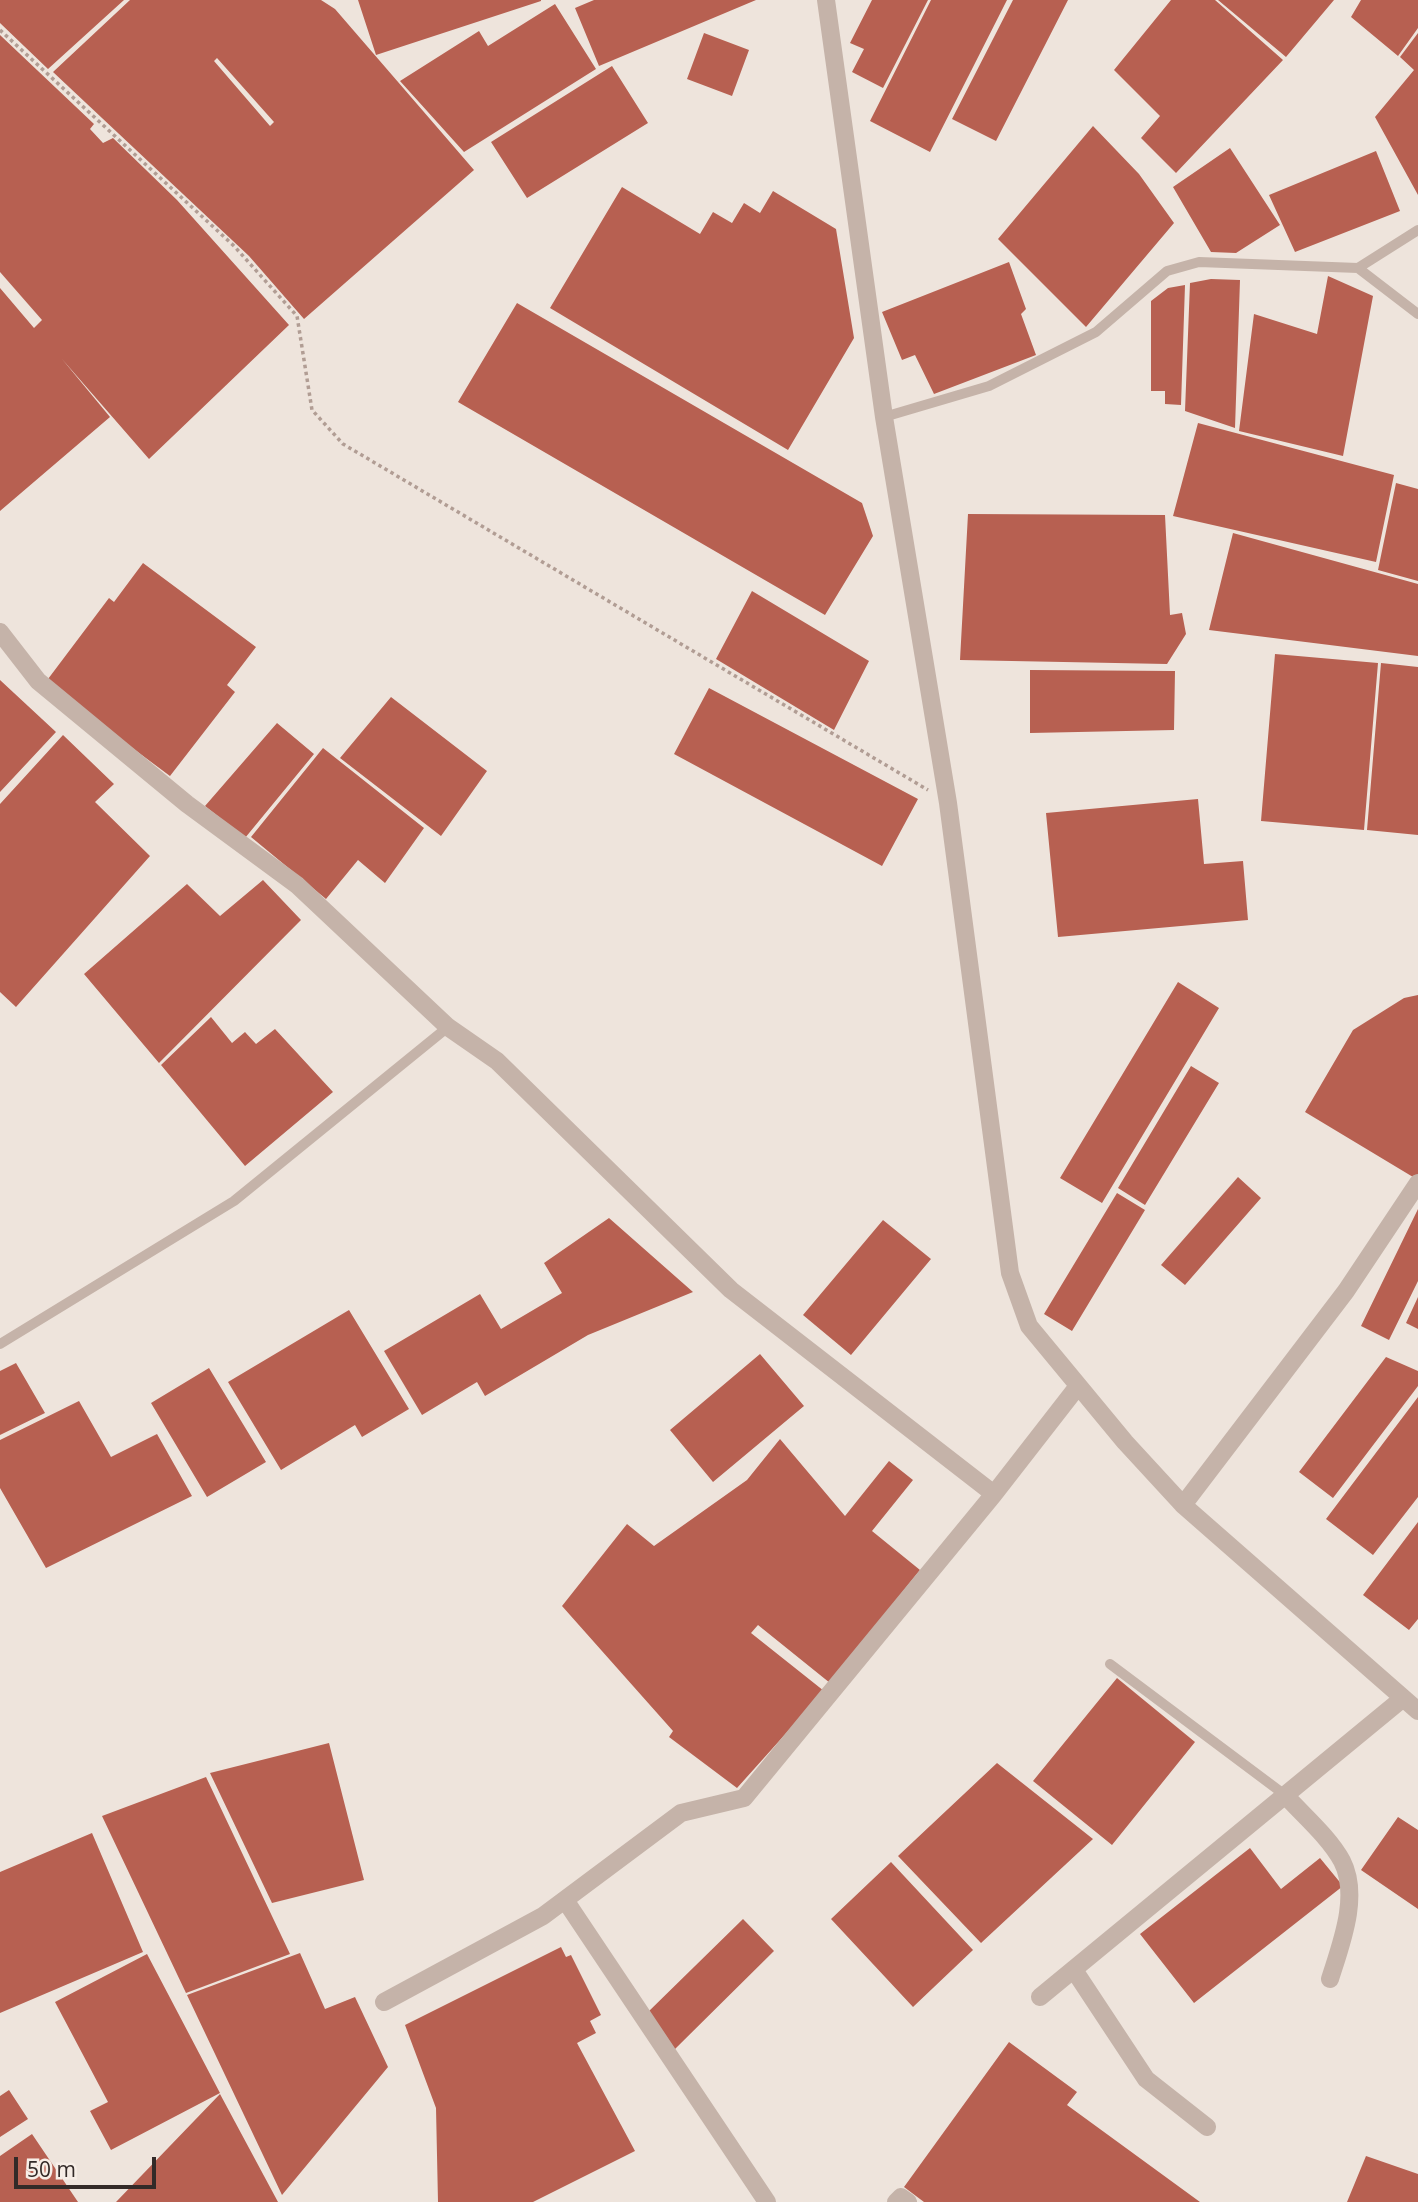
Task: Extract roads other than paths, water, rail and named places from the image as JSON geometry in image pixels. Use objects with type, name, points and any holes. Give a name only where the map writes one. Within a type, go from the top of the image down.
[{"type":"street","points":[[826,0],[884,417],[948,803],[1010,1273],[1029,1326],[1183,1505],[1418,1711]]},
{"type":"street","points":[[0,632],[38,681],[187,804],[297,885],[448,1027],[497,1061],[730,1290],[995,1494]]},
{"type":"street","points":[[1183,1505],[1346,1291],[1418,1183]]},
{"type":"street","points":[[384,2002],[544,1916],[681,1813],[744,1798],[995,1494],[1078,1385]]},
{"type":"street","points":[[1040,1997],[1402,1699]]},
{"type":"street","points":[[1285,1795],[1336,1853],[1346,1875],[1345,1929],[1330,1979]]},
{"type":"street","points":[[565,1900],[767,2202]]},
{"type":"street","points":[[1074,1970],[1146,2079],[1207,2127]]},
{"type":"street","points":[[897,2202],[901,2197],[908,2202]]},
{"type":"lane","points":[[884,417],[989,386],[1096,332],[1167,271],[1199,262],[1358,268],[1418,230]]},
{"type":"lane","points":[[1358,268],[1418,314]]},
{"type":"lane","points":[[0,1344],[234,1201],[448,1027]]},
{"type":"lane","points":[[1110,1664],[1285,1795]]}]
